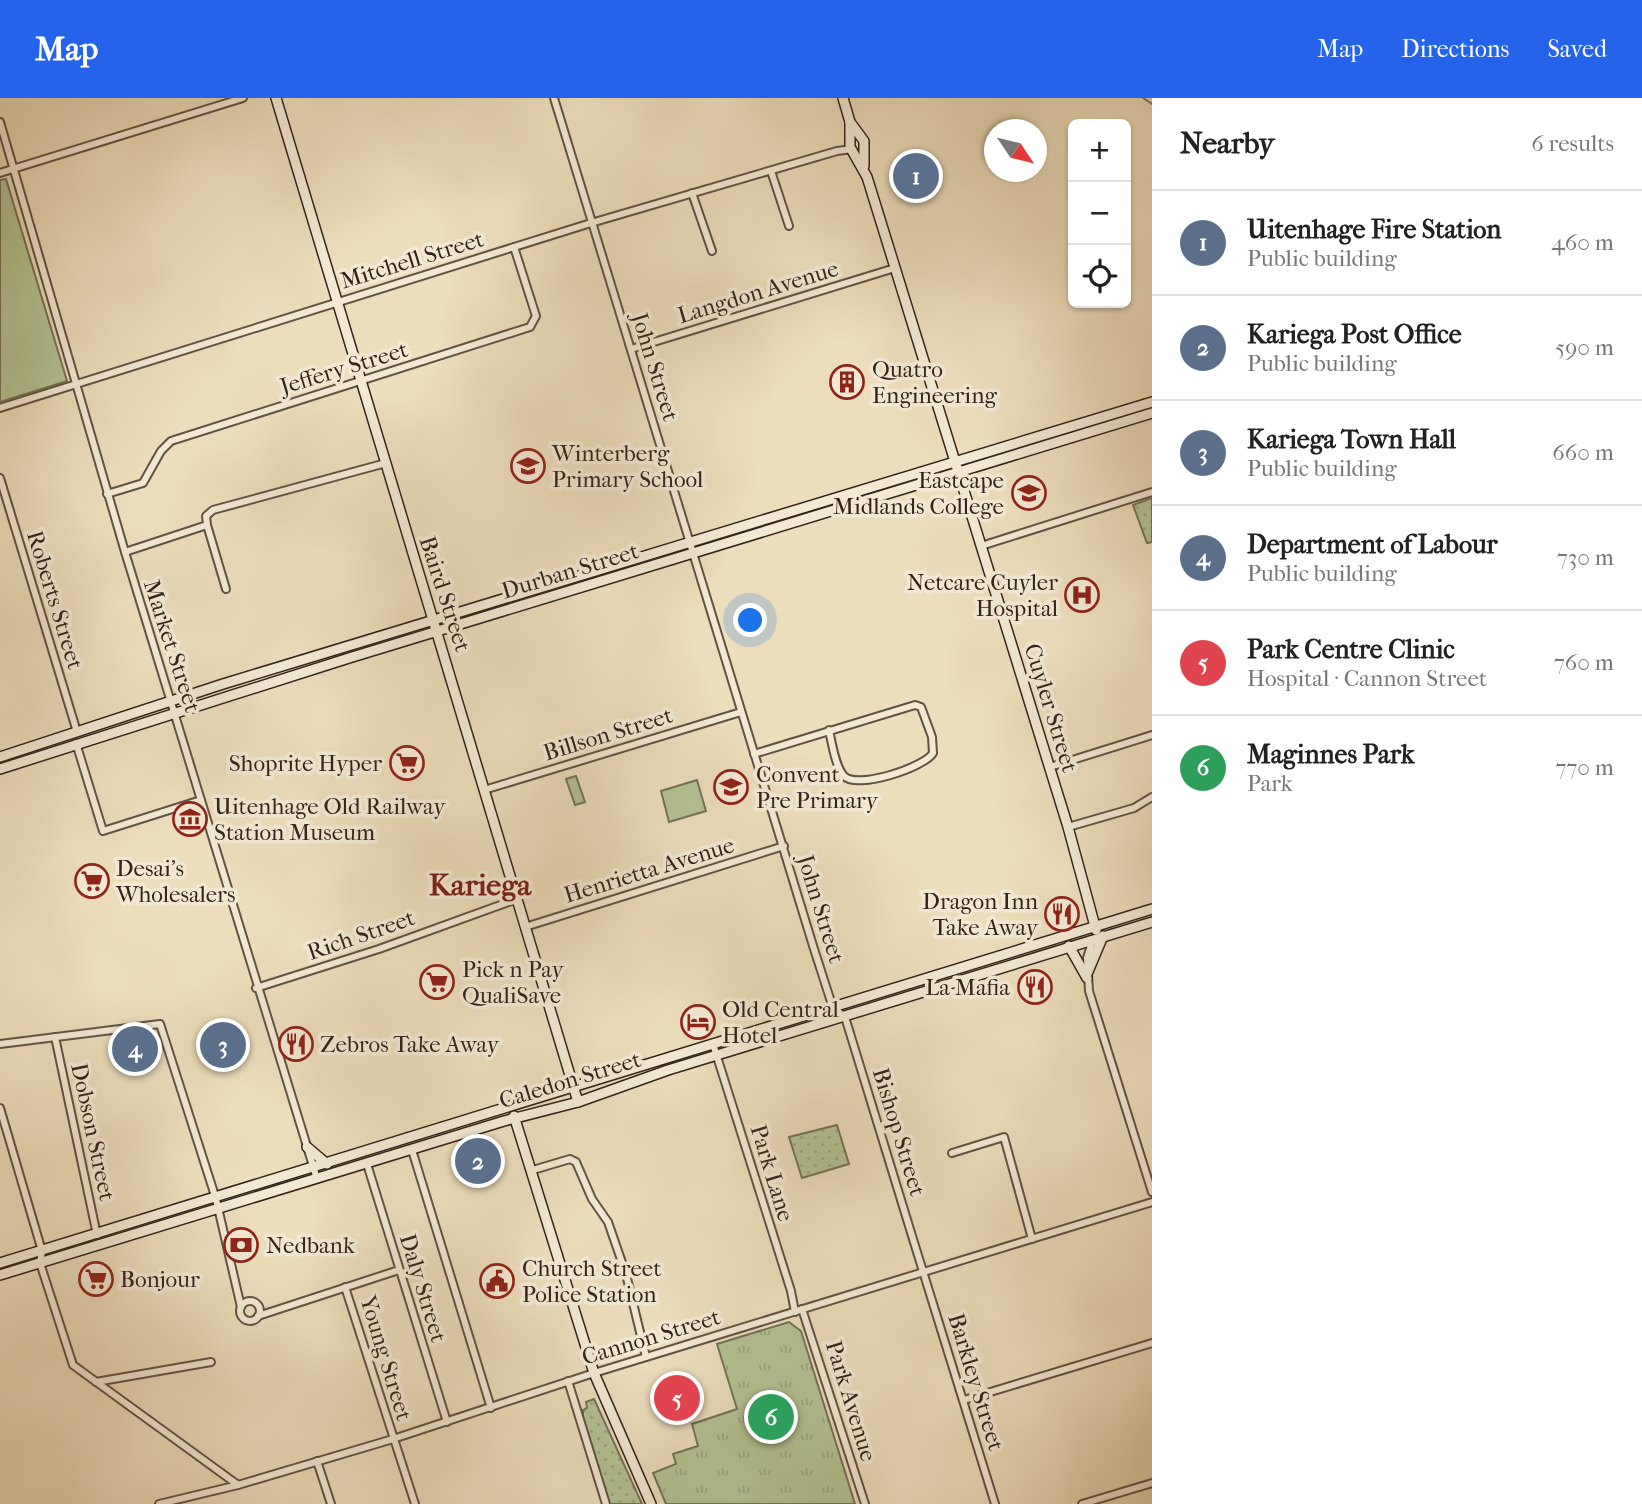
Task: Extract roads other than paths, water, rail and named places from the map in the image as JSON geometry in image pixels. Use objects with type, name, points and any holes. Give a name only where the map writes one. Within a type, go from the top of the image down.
[{"type":"main road","name":"Baird Street","points":[[276,98],[578,1102]]},
{"type":"main road","name":"Cuyler Street","points":[[843,98],[1097,926]]},
{"type":"main road","name":"Durban Street","points":[[0,757],[433,620],[1152,402]]},
{"type":"main road","name":"Durban Street","points":[[0,769],[175,712],[1152,414]]},
{"type":"main road","name":"Caledon Street","points":[[0,1275],[216,1204],[314,1168],[1152,909]]},
{"type":"main road","name":"Caledon Street","points":[[0,1264],[97,1235],[317,1179],[578,1102],[717,1055],[1152,922]]},
{"type":"main road","points":[[1093,939],[1097,926]]},
{"type":"main road","points":[[1087,976],[1103,936]]},
{"type":"main road","points":[[1069,946],[1087,976]]},
{"type":"main road","points":[[516,1119],[524,1102]]},
{"type":"main road","points":[[500,1110],[516,1119],[594,1373],[651,1504]]},
{"type":"main road","points":[[307,1147],[327,1164]]},
{"type":"street","points":[[0,173],[14,171],[243,98]]},
{"type":"street","name":"John Street","points":[[554,98],[833,1007]]},
{"type":"street","name":"Market Street","points":[[0,122],[107,494],[172,701],[256,988],[317,1179]]},
{"type":"street","name":"Mitchell Street","points":[[0,408],[591,223],[855,144]]},
{"type":"street","points":[[771,171],[789,226]]},
{"type":"street","points":[[692,193],[712,251]]},
{"type":"street","name":"Jeffery Street","points":[[107,494],[143,483],[161,451],[171,441],[532,326],[536,316],[514,247]]},
{"type":"street","name":"Langdon Avenue","points":[[631,349],[895,268]]},
{"type":"street","points":[[226,589],[205,516],[213,510],[386,463]]},
{"type":"street","name":"Roberts Street","points":[[0,478],[77,732]]},
{"type":"street","points":[[981,547],[1152,492]]},
{"type":"street","points":[[125,552],[207,526]]},
{"type":"street","points":[[754,754],[829,730],[917,705],[921,706],[930,731],[933,753],[921,764],[863,782],[852,782],[842,773],[829,730]]},
{"type":"street","name":"Billson Street","points":[[484,790],[741,712]]},
{"type":"street","points":[[1050,767],[1152,735]]},
{"type":"street","points":[[76,743],[103,831],[201,800]]},
{"type":"street","points":[[1068,827],[1134,808],[1152,797]]},
{"type":"street","name":"Henrietta Avenue","points":[[525,927],[784,846]]},
{"type":"street","name":"Rich Street","points":[[256,988],[379,949],[517,900]]},
{"type":"street","points":[[1093,939],[1087,958],[1087,976],[1095,1013],[1152,1192]]},
{"type":"street","points":[[833,1007],[845,1017]]},
{"type":"street","name":"Bishop Street","points":[[845,1017],[900,1194],[921,1273]]},
{"type":"street","points":[[0,1044],[160,1024],[216,1204],[245,1320],[251,1321],[274,1309],[399,1270]]},
{"type":"street","name":"Dobson Street","points":[[55,1037],[97,1235]]},
{"type":"street","name":"Park Lane","points":[[713,1044],[798,1311]]},
{"type":"street","points":[[0,1108],[42,1251],[40,1263],[71,1361],[238,1485]]},
{"type":"street","points":[[952,1153],[1004,1137],[1032,1239]]},
{"type":"street","points":[[412,1150],[491,1408]]},
{"type":"street","points":[[533,1170],[570,1159],[576,1162],[592,1199],[608,1222],[626,1274],[646,1357]]},
{"type":"street","name":"Daly Street","points":[[367,1164],[447,1422]]},
{"type":"street","name":"Cannon Street","points":[[159,1504],[238,1485],[393,1439],[568,1381],[1152,1202]]},
{"type":"street","name":"Barkley Street","points":[[921,1273],[964,1400],[995,1504]]},
{"type":"street","points":[[236,1287],[250,1302],[274,1309]]},
{"type":"street","name":"Young Street","points":[[345,1287],[415,1504]]},
{"type":"street","points":[[241,1307],[250,1302]]},
{"type":"street","points":[[258,1306],[258,1316]]},
{"type":"street","name":"Park Avenue","points":[[798,1311],[865,1504]]},
{"type":"street","points":[[964,1400],[1152,1343]]},
{"type":"street","points":[[96,1381],[211,1362]]},
{"type":"street","points":[[568,1381],[606,1504]]},
{"type":"street","points":[[317,1461],[331,1504]]},
{"type":"street","points":[[1082,1504],[1152,1483]]},
{"type":"waterway","points":[[1143,98],[1152,104]]},
{"type":"place","name":"Uitenhage Fire Station","points":[[916,176]]},
{"type":"place","name":"Quatro Engineering","points":[[847,382]]},
{"type":"place","name":"Winterberg Primary School","points":[[528,466]]},
{"type":"place","name":"Eastcape Midlands College","points":[[1029,493]]},
{"type":"place","name":"Netcare Cuyler Hospital","points":[[1082,595]]},
{"type":"place","name":"Shoprite Hyper","points":[[407,763]]},
{"type":"place","name":"Convent Pre Primary","points":[[731,787]]},
{"type":"place","name":"Uitenhage Old Railway Station Museum","points":[[190,819]]},
{"type":"place","name":"Desai's Wholesalers","points":[[92,881]]},
{"type":"place","name":"Dragon Inn Take Away","points":[[1062,914]]},
{"type":"place","name":"Pick n Pay QualiSave","points":[[437,982]]},
{"type":"place","name":"La Mafia","points":[[1035,987]]},
{"type":"place","name":"Old Central Hotel","points":[[698,1022]]},
{"type":"place","name":"Zebros Take Away","points":[[296,1044]]},
{"type":"place","name":"Kariega Town Hall","points":[[223,1045]]},
{"type":"place","name":"Department of Labour","points":[[135,1049]]},
{"type":"place","name":"Kariega Post Office","points":[[478,1161]]},
{"type":"place","name":"Nedbank","points":[[241,1245]]},
{"type":"place","name":"Bonjour","points":[[96,1279]]},
{"type":"place","name":"Church Street Police Station","points":[[497,1281]]},
{"type":"place","name":"Park Centre Clinic","points":[[677,1398]]},
{"type":"place","name":"Maginnes Park","points":[[771,1417]]},
{"type":"district","name":"Kariega","points":[[480,885]]}]
